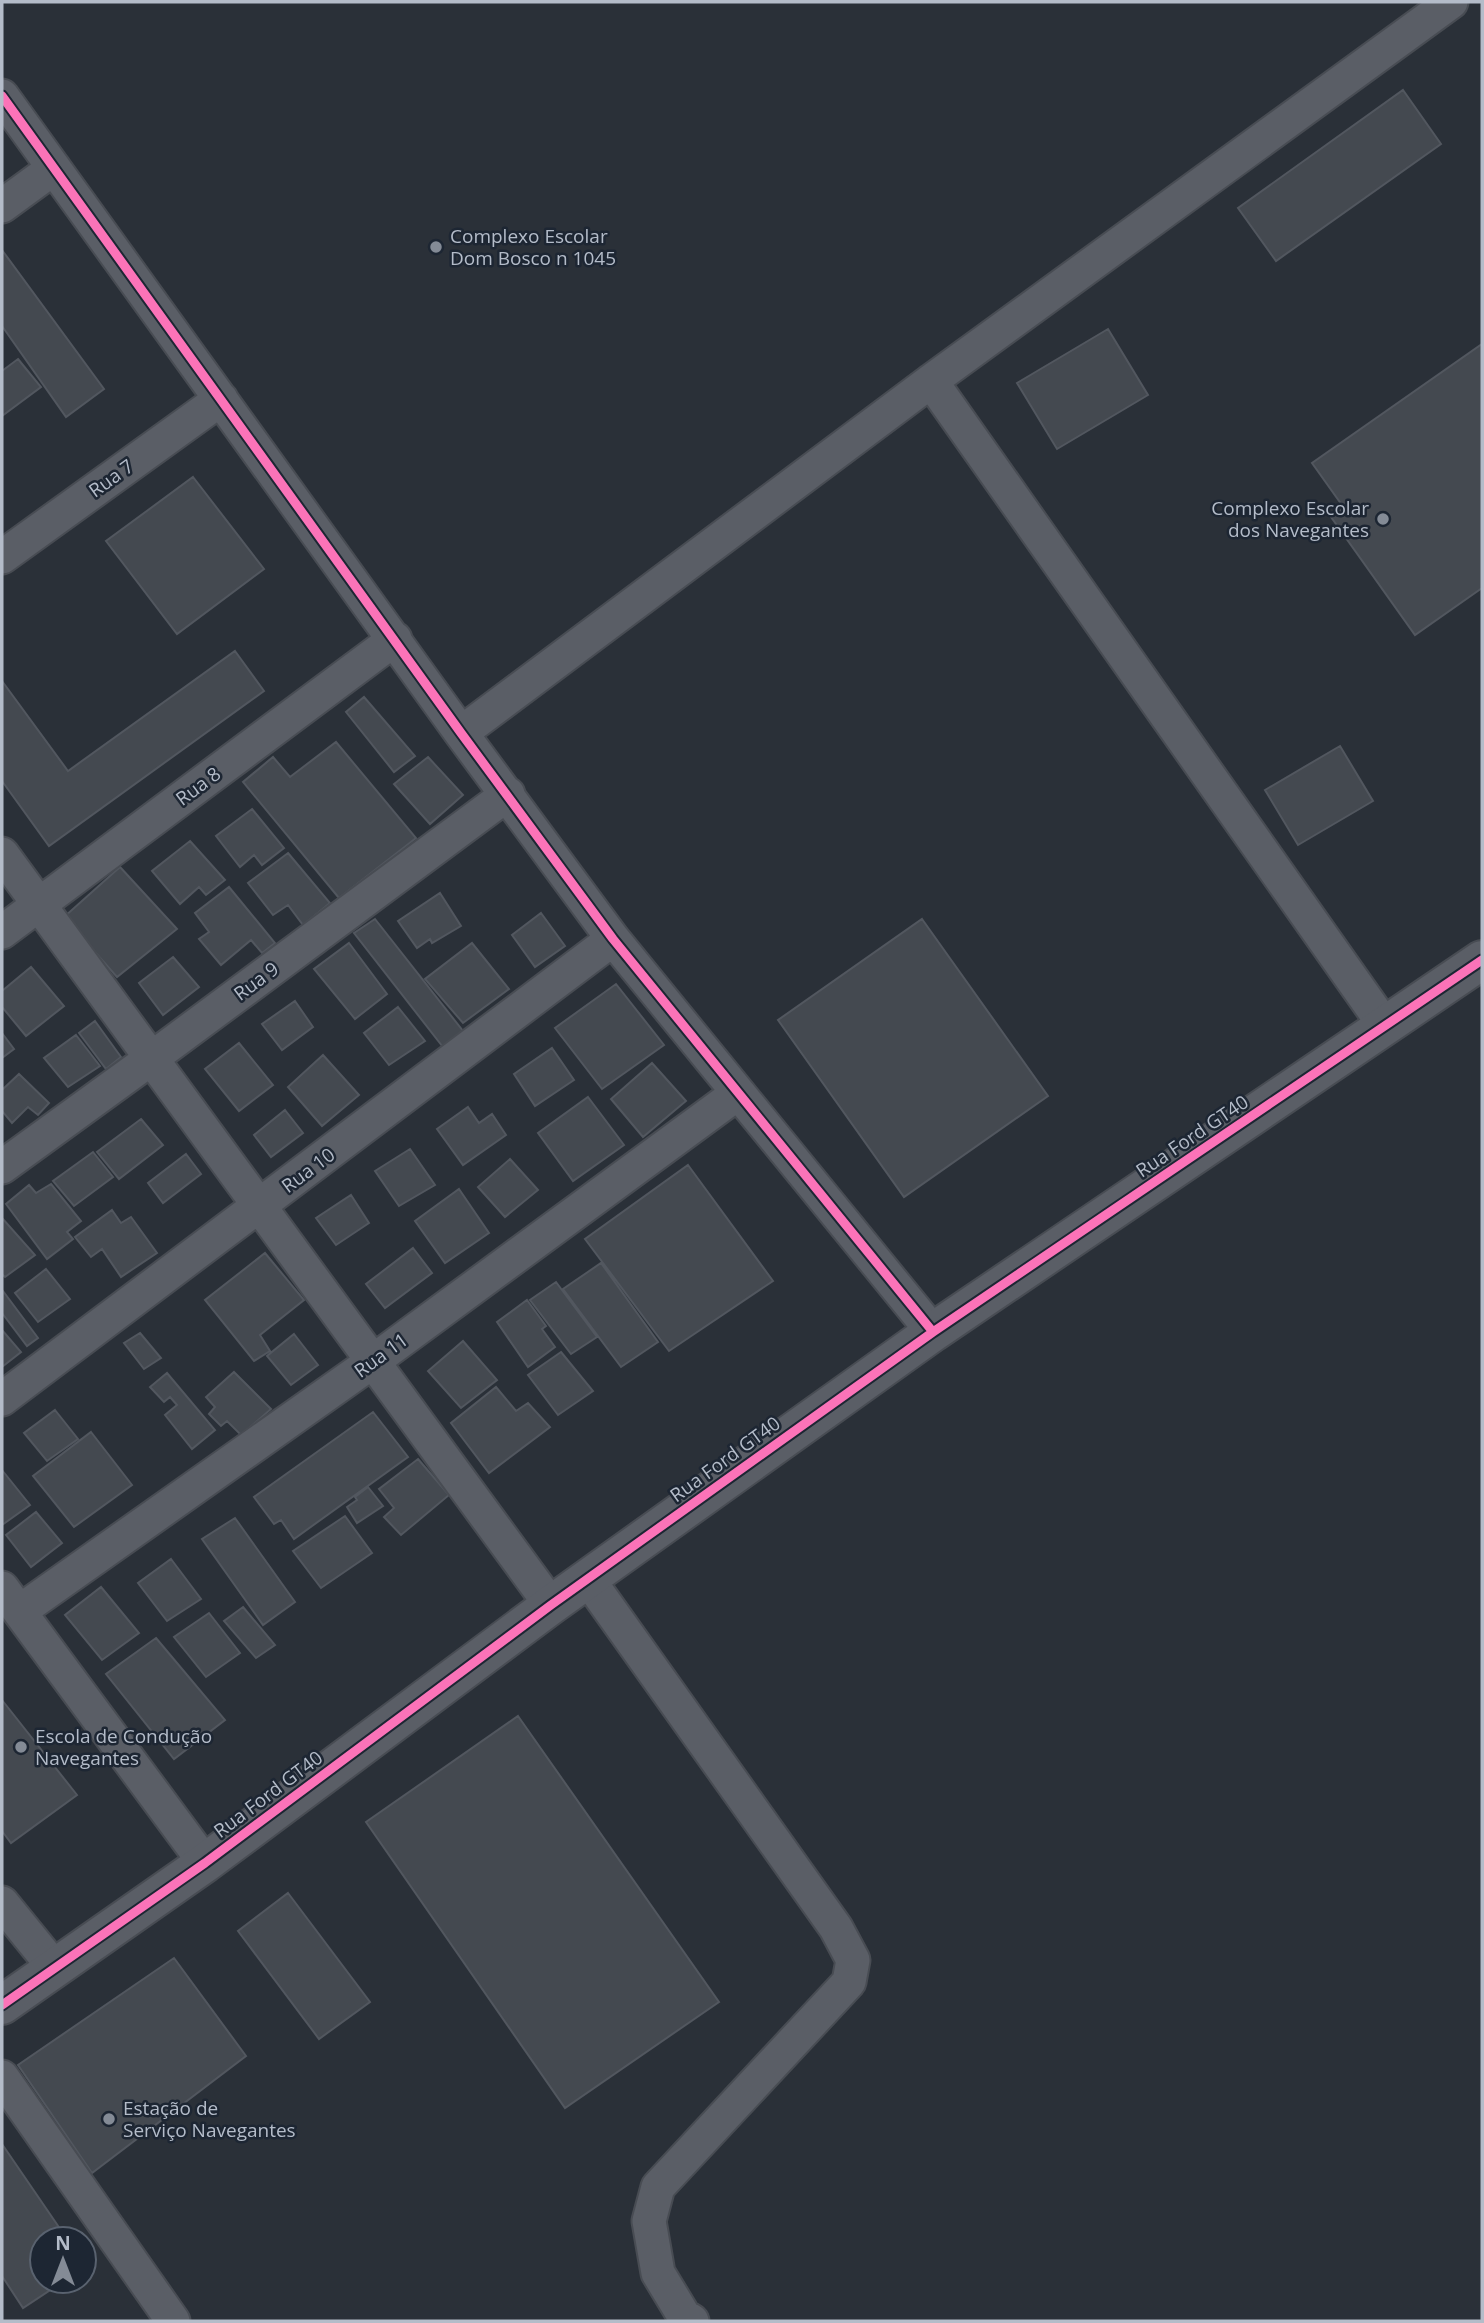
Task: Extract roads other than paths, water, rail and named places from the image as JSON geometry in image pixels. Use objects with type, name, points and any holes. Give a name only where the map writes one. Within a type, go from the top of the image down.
[{"type":"street","points":[[461,733],[931,382],[1451,2]]},
{"type":"street","points":[[2,96],[461,733],[613,939],[933,1332]]},
{"type":"street","points":[[2,206],[54,168]]},
{"type":"street","points":[[931,382],[1385,1026]]},
{"type":"street","name":"Rua 7","points":[[2,557],[221,399]]},
{"type":"street","name":"Rua 8","points":[[2,932],[395,639]]},
{"type":"street","name":"Rua 9","points":[[2,1167],[508,794]]},
{"type":"street","points":[[2,853],[551,1605]]},
{"type":"street","name":"Rua 10","points":[[2,1399],[613,939]]},
{"type":"street","name":"Rua Ford GT40","points":[[2,2005],[205,1863],[551,1605],[933,1332],[1482,960]]},
{"type":"street","name":"Rua 11","points":[[11,1599],[372,1362],[738,1093]]},
{"type":"street","points":[[588,1579],[836,1928],[853,1960],[849,1982],[658,2187],[649,2221],[658,2273],[684,2316],[692,2321]]},
{"type":"street","points":[[11,1599],[205,1863]]},
{"type":"street","points":[[2,1903],[54,1967]]},
{"type":"street","points":[[2,2077],[173,2321]]},
{"type":"place","name":"Complexo Escolar Dom Bosco n 1045","points":[[436,247]]},
{"type":"place","name":"Complexo Escolar dos Navegantes","points":[[1383,519]]},
{"type":"place","name":"Escola de Condução Navegantes","points":[[21,1747]]},
{"type":"place","name":"Estação de Serviço Navegantes","points":[[109,2119]]}]
